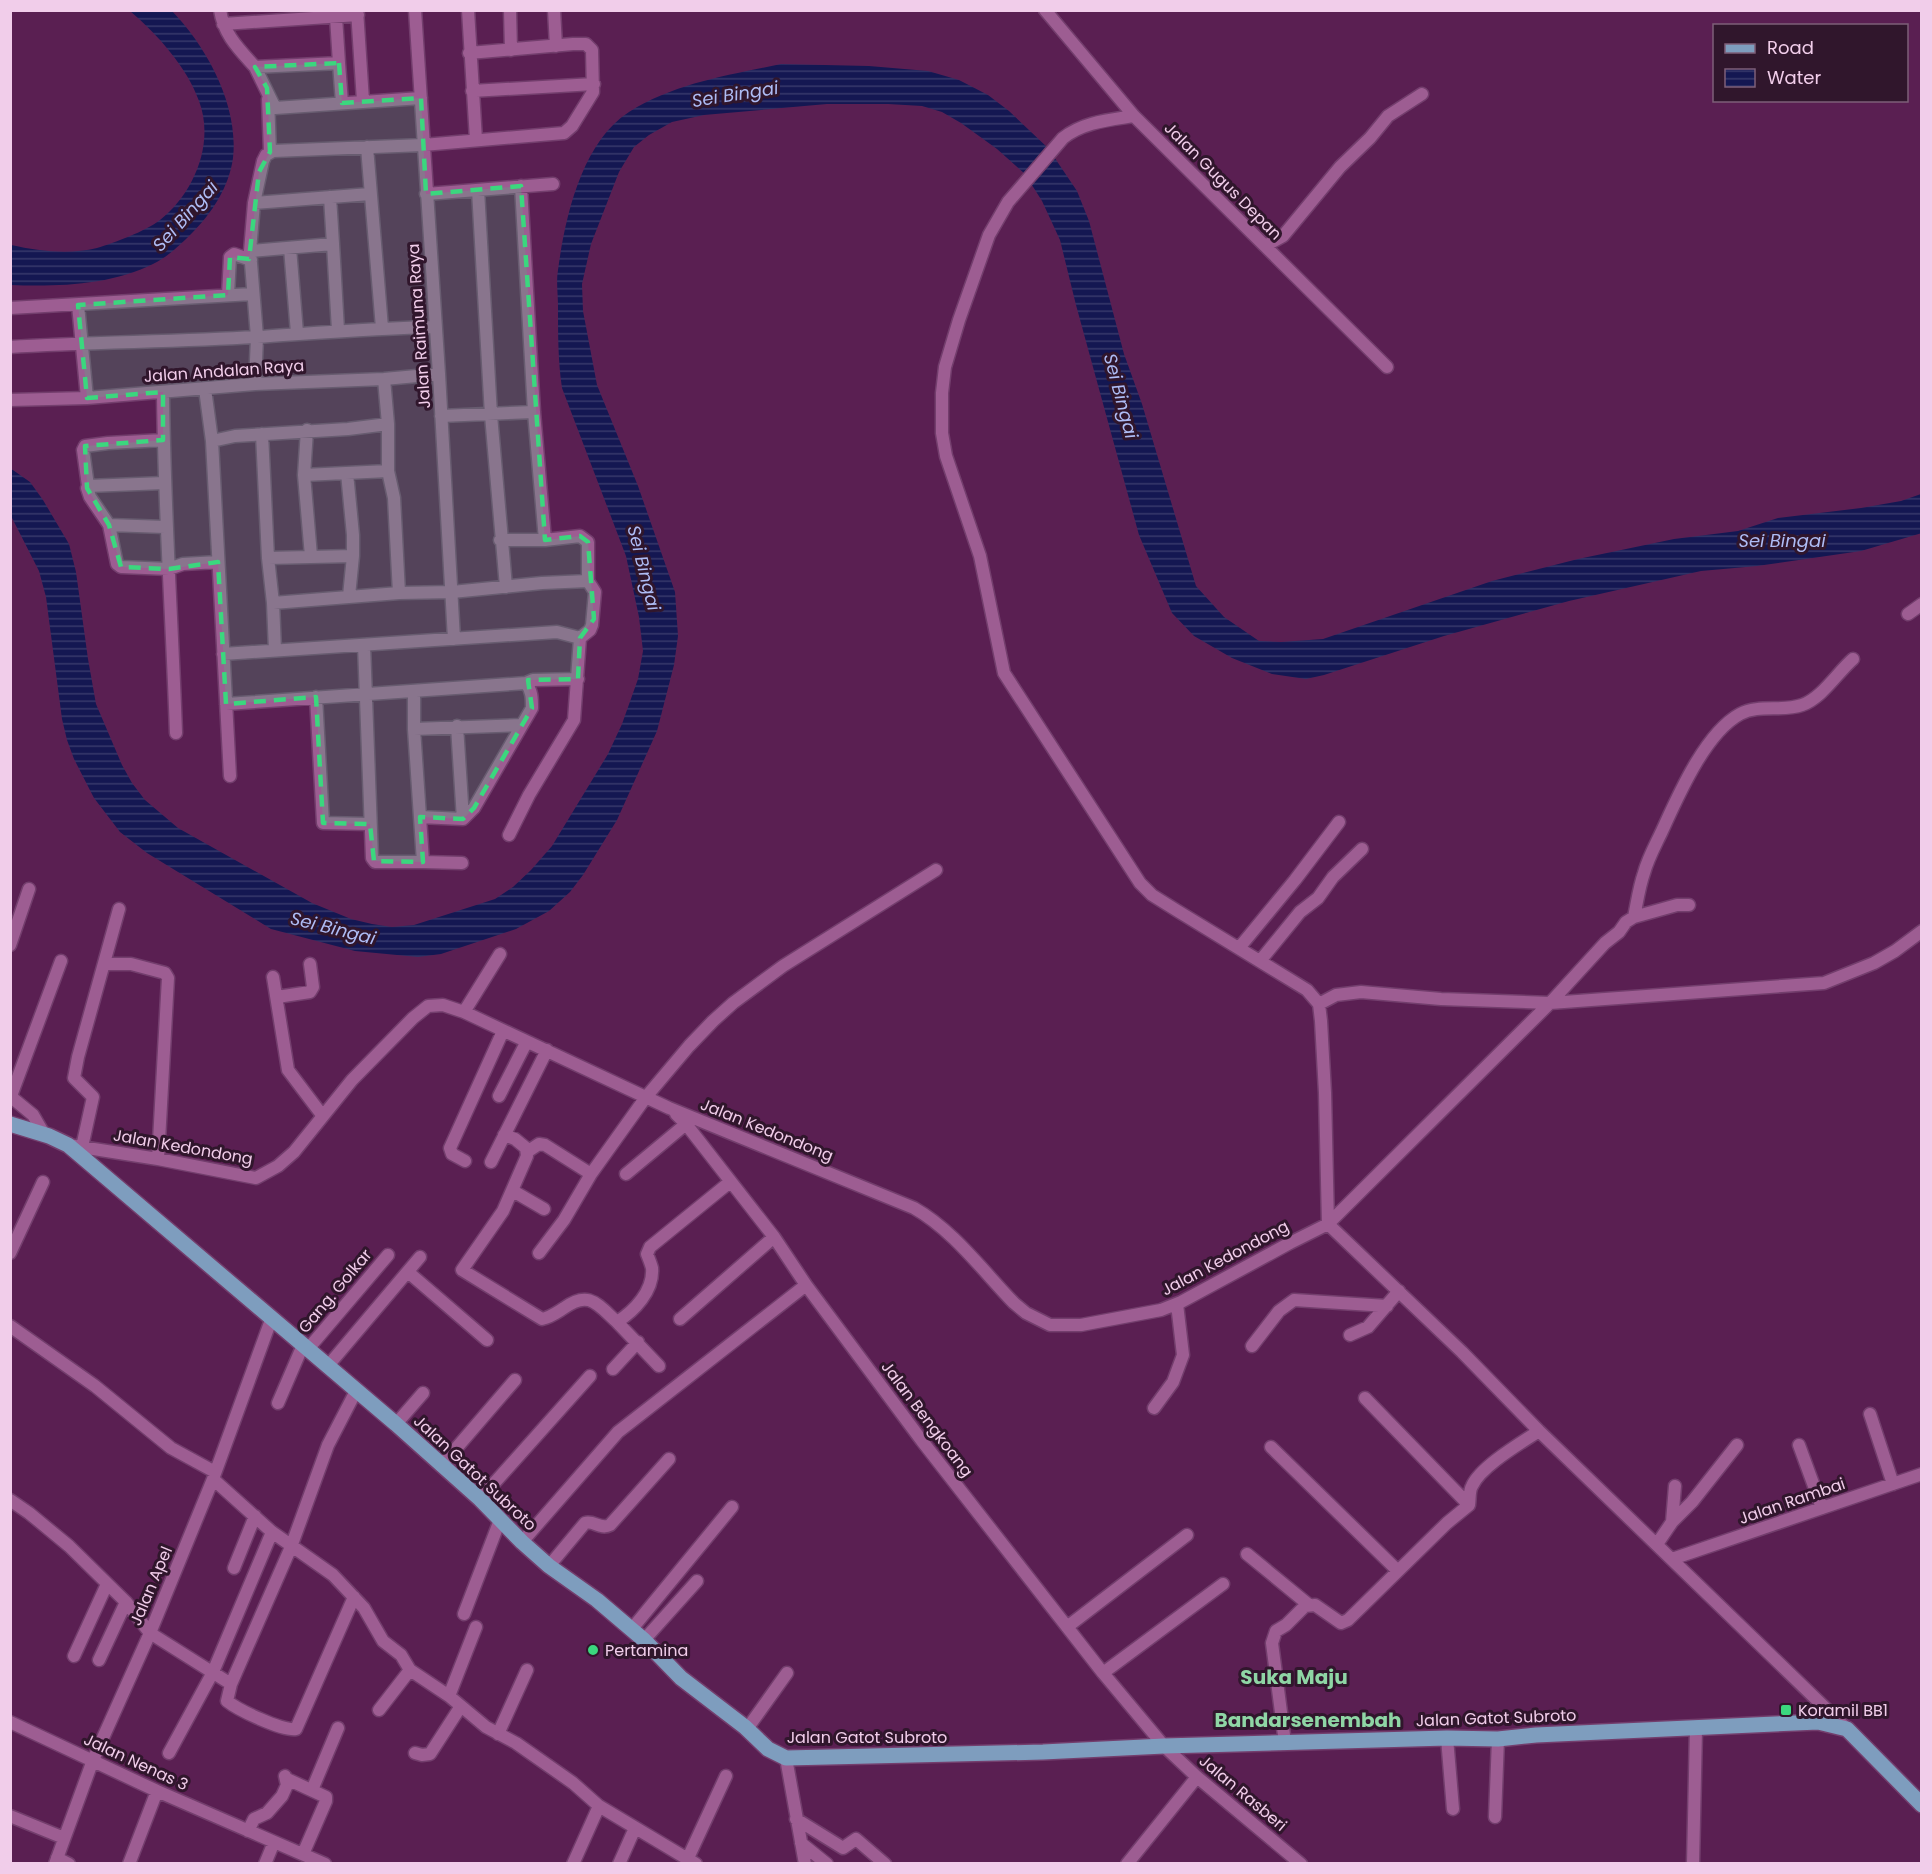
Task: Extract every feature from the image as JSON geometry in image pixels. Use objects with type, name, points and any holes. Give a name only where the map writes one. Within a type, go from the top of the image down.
[{"type":"main road","name":"Jalan Gatot Subroto","points":[[10,1124],[75,1146],[271,1320],[396,1424],[480,1499],[549,1566],[597,1600],[644,1640],[681,1678],[747,1729],[768,1749],[786,1758],[1043,1752],[1447,1737],[1498,1739],[1536,1735],[1696,1729],[1801,1722],[1818,1722],[1847,1729]]},
{"type":"main road","points":[[1847,1729],[1922,1805]]},
{"type":"street","points":[[220,10],[222,24],[229,37],[255,67],[268,94],[270,152],[263,161],[254,203],[250,255],[256,337],[255,384]]},
{"type":"street","name":"Jalan Raimuna Raya","points":[[415,10],[454,639]]},
{"type":"street","points":[[468,10],[476,140]]},
{"type":"street","points":[[510,10],[511,50]]},
{"type":"street","points":[[554,10],[556,46]]},
{"type":"street","name":"Jalan Gugus Depan","points":[[1045,10],[1134,116],[1387,367]]},
{"type":"street","points":[[222,24],[336,17],[357,13],[363,101]]},
{"type":"street","points":[[336,17],[342,103]]},
{"type":"street","points":[[270,152],[423,145],[567,132],[592,96],[594,84],[592,50],[581,43],[469,53]]},
{"type":"street","points":[[255,67],[339,63]]},
{"type":"street","points":[[472,91],[594,84]]},
{"type":"street","points":[[268,94],[275,108],[421,98]]},
{"type":"street","points":[[1264,246],[1283,236],[1340,167],[1371,138],[1388,116],[1422,94]]},
{"type":"street","points":[[1134,116],[1094,123],[1071,131],[1008,202],[989,235],[945,367],[942,393],[942,433],[946,456],[980,556],[1004,673],[1140,883],[1160,900],[1307,990],[1319,1004],[1325,1093],[1328,1224],[1847,1729]]},
{"type":"street","points":[[367,147],[382,328]]},
{"type":"street","points":[[426,194],[553,184]]},
{"type":"street","points":[[521,186],[534,412],[545,540]]},
{"type":"street","points":[[478,190],[490,415],[506,587]]},
{"type":"street","points":[[254,203],[370,194]]},
{"type":"street","points":[[330,197],[338,330]]},
{"type":"street","points":[[228,295],[230,257],[234,254],[250,255],[333,244]]},
{"type":"street","points":[[290,248],[297,333]]},
{"type":"street","points":[[10,309],[252,294]]},
{"type":"street","points":[[78,305],[87,398]]},
{"type":"street","points":[[10,347],[435,327]]},
{"type":"street","name":"Jalan Andalan Raya","points":[[10,400],[87,398],[255,384],[384,379],[439,374]]},
{"type":"street","points":[[384,379],[388,424],[388,471],[394,498],[399,593]]},
{"type":"street","points":[[205,389],[212,441],[230,776]]},
{"type":"street","points":[[163,392],[165,526],[170,569],[176,733]]},
{"type":"street","points":[[441,416],[534,412]]},
{"type":"street","points":[[212,441],[235,436],[307,430],[326,431],[388,424]]},
{"type":"street","points":[[307,430],[304,475],[311,556]]},
{"type":"street","points":[[262,434],[275,650]]},
{"type":"street","points":[[163,440],[108,442],[85,446],[83,450],[90,496],[109,525],[117,564],[121,567],[170,569],[183,564],[218,562]]},
{"type":"street","points":[[304,475],[388,471]]},
{"type":"street","points":[[347,473],[350,489],[353,556],[349,596]]},
{"type":"street","points":[[88,486],[164,483]]},
{"type":"street","points":[[109,525],[165,526]]},
{"type":"street","points":[[500,540],[545,540],[575,536],[584,538],[588,542],[588,581],[595,592],[594,619],[590,630],[580,638],[574,720],[529,795],[508,836]]},
{"type":"street","points":[[268,558],[353,556]]},
{"type":"street","points":[[273,603],[588,581]]},
{"type":"street","points":[[1908,614],[1922,604]]},
{"type":"street","points":[[223,654],[557,632],[580,638]]},
{"type":"street","points":[[364,645],[373,861],[462,863]]},
{"type":"street","points":[[1689,905],[1677,905],[1634,917],[1644,872],[1690,774],[1718,734],[1738,715],[1749,710],[1804,705],[1853,659]]},
{"type":"street","points":[[226,704],[526,683],[533,680],[578,679]]},
{"type":"street","points":[[420,817],[463,819],[474,808],[532,708],[532,696],[526,683]]},
{"type":"street","points":[[414,691],[414,729],[423,862]]},
{"type":"street","points":[[316,697],[323,823],[370,824]]},
{"type":"street","points":[[414,729],[521,725]]},
{"type":"street","points":[[457,726],[463,819]]},
{"type":"street","points":[[1239,948],[1339,822]]},
{"type":"street","points":[[1260,961],[1300,912],[1318,898],[1334,876],[1362,849]]},
{"type":"street","points":[[539,1253],[564,1220],[591,1174],[646,1097],[689,1046],[733,1003],[783,966],[936,870]]},
{"type":"street","points":[[10,945],[29,889]]},
{"type":"street","points":[[75,1146],[93,1096],[74,1078],[119,909]]},
{"type":"street","name":"Jalan Kedondong","points":[[75,1146],[158,1158],[256,1178],[278,1166],[294,1152],[352,1080],[413,1018],[428,1006],[443,1005],[464,1012],[669,1108],[914,1208],[931,1218],[1026,1313],[1050,1325],[1081,1325],[1161,1310],[1177,1304],[1328,1224],[1550,1003],[1605,943],[1634,917]]},
{"type":"street","points":[[1319,1004],[1336,995],[1361,992],[1441,999],[1550,1003],[1824,983],[1874,963],[1922,931]]},
{"type":"street","points":[[464,1012],[500,954]]},
{"type":"street","points":[[44,1134],[33,1115],[11,1096],[61,961]]},
{"type":"street","points":[[104,964],[131,964],[165,973],[168,978],[158,1158]]},
{"type":"street","points":[[277,997],[310,992],[313,987],[310,964]]},
{"type":"street","points":[[273,977],[288,1070],[322,1115]]},
{"type":"street","points":[[465,1161],[452,1154],[450,1148],[503,1031]]},
{"type":"street","points":[[499,1096],[526,1043]]},
{"type":"street","points":[[491,1162],[547,1050]]},
{"type":"street","name":"Jalan Bengkoang","points":[[669,1108],[686,1124],[774,1237],[806,1285],[922,1441],[1067,1628],[1164,1746]]},
{"type":"street","points":[[626,1174],[686,1124]]},
{"type":"street","points":[[504,1135],[515,1140],[527,1152]]},
{"type":"street","points":[[591,1174],[545,1145],[539,1144],[527,1152],[503,1211],[462,1269],[539,1318],[552,1316],[578,1299],[584,1298],[599,1306],[617,1322],[659,1366]]},
{"type":"street","points":[[10,1253],[43,1182]]},
{"type":"street","points":[[617,1322],[642,1301],[652,1272],[647,1254],[650,1247],[730,1182]]},
{"type":"street","points":[[513,1191],[544,1209]]},
{"type":"street","points":[[680,1319],[774,1237]]},
{"type":"street","name":"Gang. Golkar","points":[[278,1403],[305,1347],[388,1254]]},
{"type":"street","points":[[327,1367],[420,1257]]},
{"type":"street","points":[[408,1272],[487,1340]]},
{"type":"street","points":[[522,1542],[618,1432],[806,1285]]},
{"type":"street","points":[[1350,1335],[1368,1328],[1399,1291]]},
{"type":"street","points":[[1252,1346],[1279,1311],[1294,1300],[1387,1305]]},
{"type":"street","points":[[1154,1408],[1173,1382],[1184,1355],[1177,1304]]},
{"type":"street","name":"Jalan Apel","points":[[56,1861],[93,1760],[150,1633],[214,1475],[271,1320]]},
{"type":"street","points":[[10,1326],[95,1386],[171,1448],[214,1475],[272,1532],[333,1575],[364,1608],[383,1641],[401,1655],[410,1670],[449,1696],[471,1716],[516,1743],[573,1783],[599,1806],[694,1862],[726,1776]]},
{"type":"street","points":[[613,1369],[638,1342]]},
{"type":"street","points":[[480,1499],[590,1376]]},
{"type":"street","points":[[441,1466],[515,1380]]},
{"type":"street","points":[[354,1597],[296,1729],[283,1727],[229,1703],[227,1696],[231,1684],[291,1547],[328,1445],[356,1391]]},
{"type":"street","points":[[396,1424],[423,1394]]},
{"type":"street","points":[[1365,1398],[1469,1505]]},
{"type":"street","points":[[1870,1414],[1893,1484]]},
{"type":"street","points":[[1284,1743],[1272,1639],[1276,1631],[1309,1605],[1315,1605],[1341,1623],[1348,1620],[1447,1523],[1469,1505],[1470,1488],[1475,1479],[1539,1431]]},
{"type":"street","points":[[1657,1544],[1672,1522],[1692,1502],[1737,1445]]},
{"type":"street","points":[[1799,1445],[1822,1508]]},
{"type":"street","points":[[1271,1447],[1398,1571]]},
{"type":"street","points":[[549,1566],[585,1523],[601,1527],[610,1525],[669,1459]]},
{"type":"street","name":"Jalan Rambai","points":[[1672,1559],[1922,1474]]},
{"type":"street","points":[[1672,1522],[1675,1486]]},
{"type":"street","points":[[10,1500],[69,1546],[126,1602],[150,1633],[231,1684]]},
{"type":"street","points":[[631,1630],[732,1507]]},
{"type":"street","points":[[234,1568],[255,1516]]},
{"type":"street","points":[[464,1614],[500,1520]]},
{"type":"street","points":[[169,1754],[213,1672],[272,1532]]},
{"type":"street","points":[[1067,1628],[1187,1535]]},
{"type":"street","points":[[1247,1554],[1309,1605]]},
{"type":"street","points":[[644,1640],[697,1581]]},
{"type":"street","points":[[74,1656],[106,1584]]},
{"type":"street","points":[[1103,1673],[1223,1584]]},
{"type":"street","points":[[99,1660],[126,1602]]},
{"type":"street","points":[[449,1696],[476,1627]]},
{"type":"street","points":[[379,1710],[410,1670]]},
{"type":"street","points":[[498,1734],[527,1670]]},
{"type":"street","points":[[747,1729],[787,1673]]},
{"type":"street","points":[[415,1753],[430,1754],[461,1706]]},
{"type":"street","name":"Jalan Nenas 3","points":[[10,1722],[157,1791],[326,1863]]},
{"type":"street","points":[[312,1790],[338,1728]]},
{"type":"street","points":[[1693,1863],[1696,1729]]},
{"type":"street","points":[[1447,1737],[1453,1809]]},
{"type":"street","points":[[1495,1817],[1498,1739]]},
{"type":"street","name":"Jalan Rasberi","points":[[1164,1746],[1197,1777],[1301,1863]]},
{"type":"street","points":[[786,1758],[805,1863]]},
{"type":"street","points":[[248,1831],[254,1819],[267,1813],[282,1796],[286,1777],[325,1796],[326,1801],[303,1854]]},
{"type":"street","points":[[1127,1863],[1197,1777]]},
{"type":"street","points":[[129,1863],[157,1791]]},
{"type":"street","points":[[573,1863],[599,1806]]},
{"type":"street","points":[[10,1816],[64,1839]]},
{"type":"street","points":[[796,1819],[843,1848],[853,1840],[858,1840],[885,1863]]},
{"type":"street","points":[[619,1863],[635,1828]]},
{"type":"street","points":[[265,1863],[274,1842]]},
{"type":"street","points":[[801,1843],[827,1863]]},
{"type":"street","points":[[56,1861],[69,1863]]},
{"type":"highlighted area","points":[[339,63],[342,103],[421,98],[426,194],[521,186],[545,540],[580,536],[588,542],[594,619],[580,638],[578,679],[528,680],[532,708],[474,808],[463,819],[420,817],[423,862],[374,861],[370,824],[323,823],[316,697],[226,704],[218,562],[169,569],[121,567],[109,525],[87,488],[85,446],[163,440],[163,392],[87,398],[78,305],[228,295],[230,257],[249,259],[259,172],[270,152],[267,88],[255,67]]},
{"type":"water","name":"Sei Bingai","points":[[130,11],[172,11],[197,42],[218,78],[226,98],[234,138],[231,169],[224,189],[213,208],[188,237],[153,264],[120,276],[84,283],[46,286],[11,285],[11,245],[64,252],[97,248],[112,243],[160,220],[183,196],[192,182],[203,150],[203,117],[199,101],[187,76],[170,52]]},
{"type":"water","name":"Sei Bingai","points":[[781,64],[869,66],[928,71],[959,80],[988,95],[1009,111],[1048,148],[1077,191],[1089,221],[1124,354],[1142,404],[1196,586],[1224,617],[1259,641],[1323,639],[1492,581],[1578,559],[1674,539],[1738,531],[1778,518],[1901,501],[1921,494],[1922,533],[1861,551],[1757,566],[1701,571],[1569,601],[1444,636],[1306,679],[1272,674],[1232,658],[1194,636],[1172,613],[1139,535],[1060,240],[1042,201],[1025,174],[997,149],[961,123],[942,112],[922,106],[827,104],[704,115],[672,122],[634,147],[619,172],[591,244],[582,284],[583,311],[597,385],[638,486],[675,592],[678,636],[674,665],[657,731],[617,820],[570,892],[549,911],[516,929],[441,954],[418,957],[355,951],[271,929],[147,853],[120,832],[94,798],[67,740],[62,719],[46,597],[39,571],[11,516],[10,468],[30,482],[69,544],[76,572],[96,704],[122,765],[145,800],[178,828],[312,903],[351,919],[392,927],[414,925],[495,899],[513,887],[552,846],[608,754],[622,724],[638,679],[643,651],[639,617],[626,556],[562,388],[558,347],[557,279],[565,227],[571,205],[578,182],[599,142],[613,125],[629,112],[684,87],[722,76]]},
{"type":"place","name":"Pertamina","points":[[593,1650]]},
{"type":"place","name":"Koramil BB1","points":[[1786,1710]]},
{"type":"district","name":"Suka Maju","points":[[1294,1677]]},
{"type":"district","name":"Bandarsenembah","points":[[1308,1720]]}]
